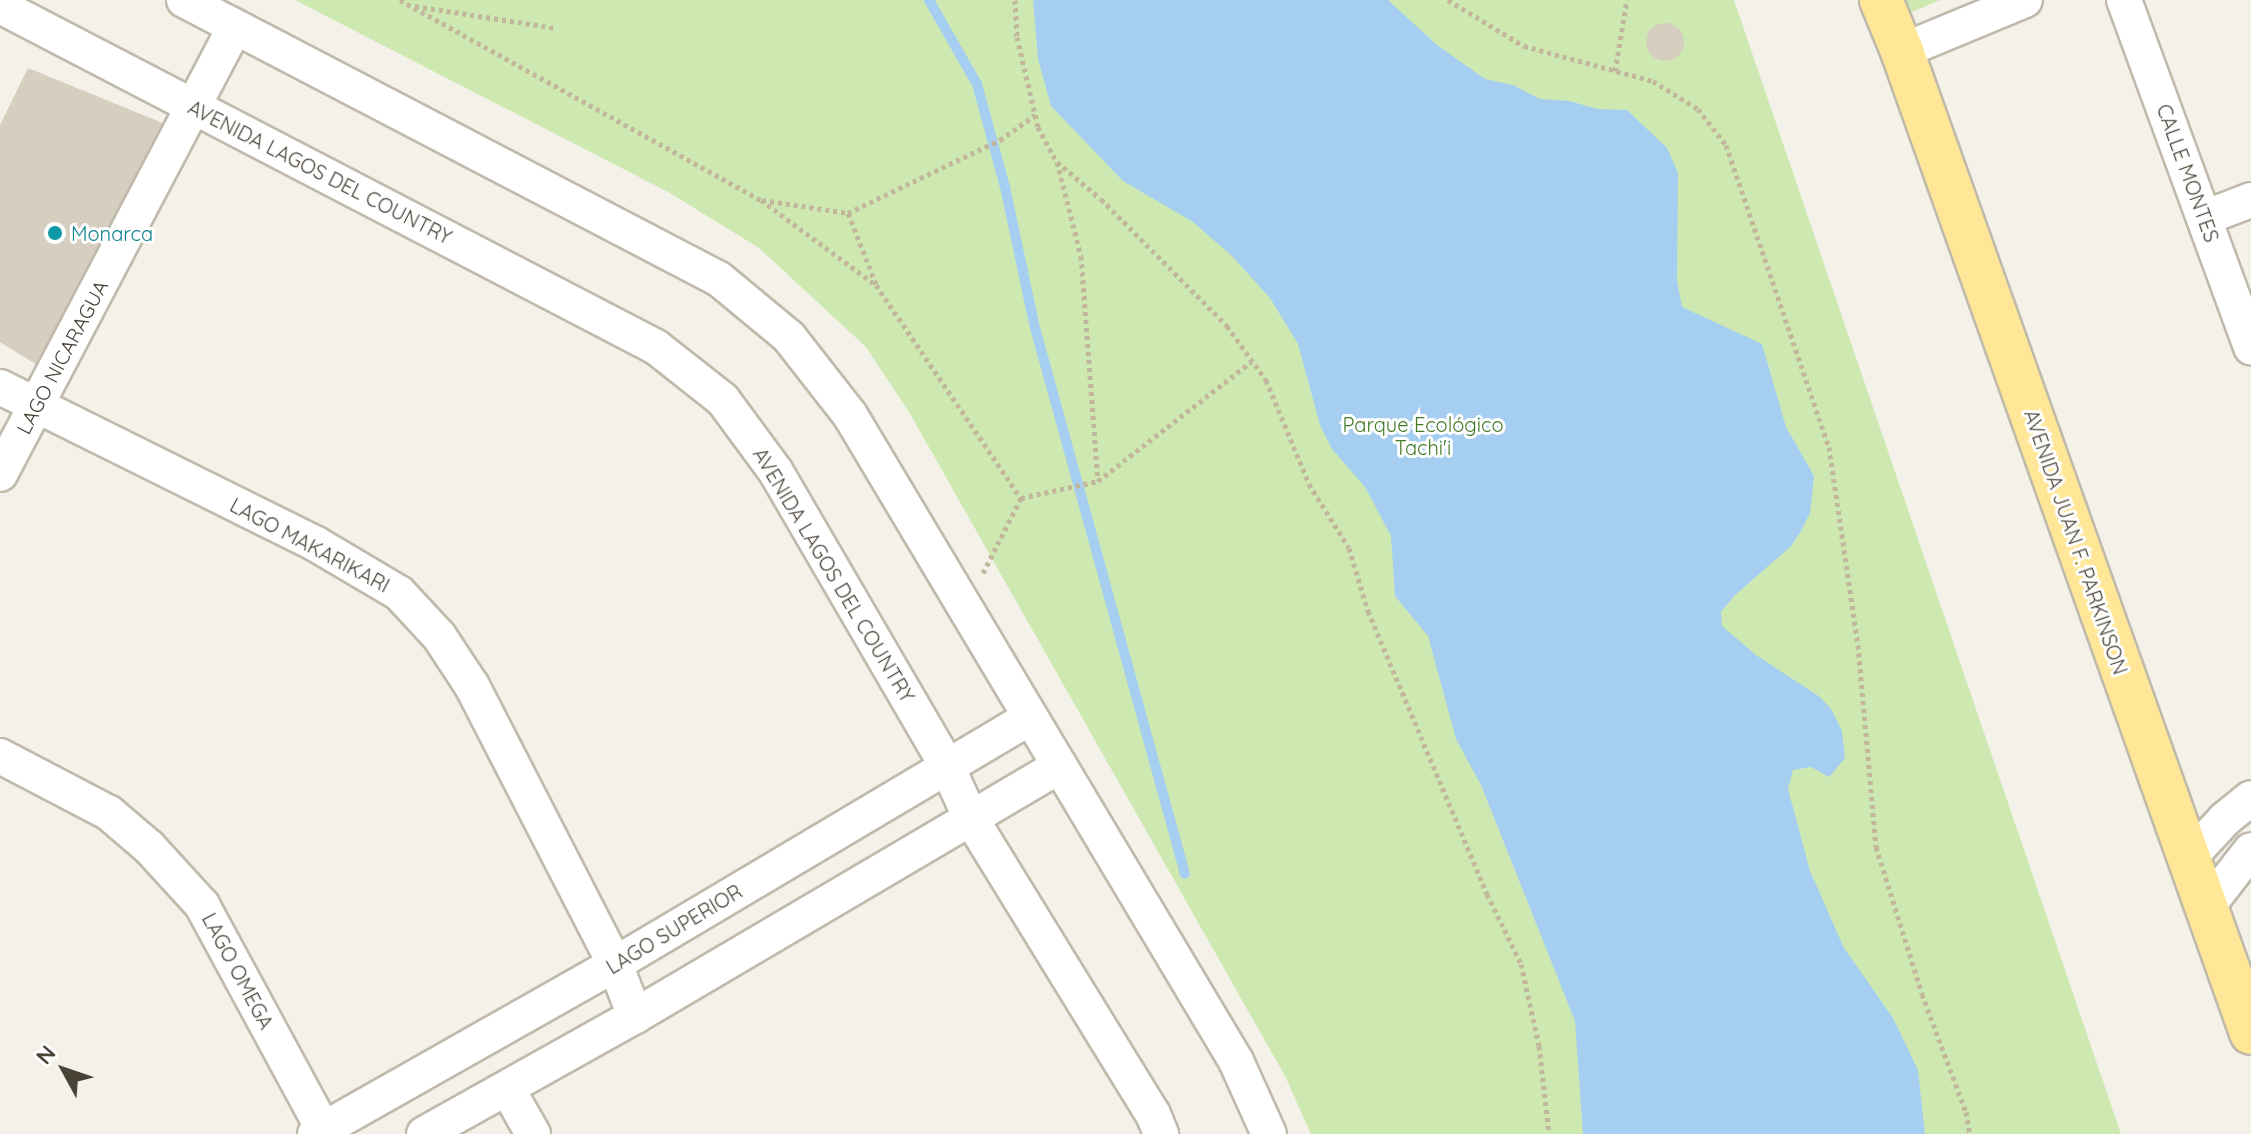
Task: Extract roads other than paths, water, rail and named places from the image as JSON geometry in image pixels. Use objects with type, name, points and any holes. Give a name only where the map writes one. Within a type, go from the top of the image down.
[{"type":"main road","name":"AVENIDA JUAN F. PARKINSON","points":[[1881,0],[1902,51],[2251,1033]]},
{"type":"street","points":[[184,0],[719,279],[789,337],[850,415],[1236,1061],[1269,1134]]},
{"type":"street","points":[[1902,51],[2025,0]]},
{"type":"street","name":"CALLE MONTES","points":[[2124,0],[2251,347]]},
{"type":"street","name":"AVENIDA LAGOS DEL COUNTRY","points":[[0,6],[656,347],[723,400],[776,472],[947,766],[970,817],[1153,1114],[1161,1134]]},
{"type":"street","name":"LAGO NICARAGUA","points":[[0,474],[235,27]]},
{"type":"street","points":[[2204,218],[2251,200]]},
{"type":"street","name":"LAGO MAKARIKARI","points":[[0,387],[316,544],[399,593],[439,636],[472,686],[615,964],[635,1016]]},
{"type":"street","name":"LAGO SUPERIOR","points":[[321,1132],[615,964],[1029,718]]},
{"type":"street","name":"LAGO OMEGA","points":[[0,756],[109,813],[149,847],[202,905],[321,1132]]},
{"type":"street","points":[[424,1134],[635,1016],[1060,766]]},
{"type":"street","points":[[2188,859],[2225,819],[2251,798]]},
{"type":"street","points":[[2206,908],[2251,850]]},
{"type":"street","points":[[507,1088],[533,1134]]},
{"type":"water","points":[[1033,0],[1388,0],[1437,45],[1485,79],[1513,85],[1540,99],[1569,101],[1598,109],[1627,110],[1667,148],[1678,173],[1677,280],[1682,307],[1762,344],[1786,427],[1814,476],[1810,513],[1801,531],[1791,546],[1734,596],[1721,612],[1722,626],[1756,655],[1820,697],[1831,709],[1842,731],[1845,758],[1829,777],[1811,767],[1793,770],[1788,789],[1810,871],[1844,948],[1893,1018],[1918,1070],[1925,1134],[1583,1134],[1575,1021],[1481,785],[1456,739],[1428,636],[1395,596],[1391,536],[1365,487],[1332,449],[1320,425],[1298,344],[1270,298],[1232,256],[1193,222],[1123,181],[1051,106],[1038,59]]},
{"type":"waterway","points":[[929,0],[977,84],[1005,187],[1034,324],[1185,874]]},
{"type":"place","name":"Monarca","points":[[55,233]]},
{"type":"park label","name":"Parque Ecológico Tachi'i","points":[[1423,436]]}]
